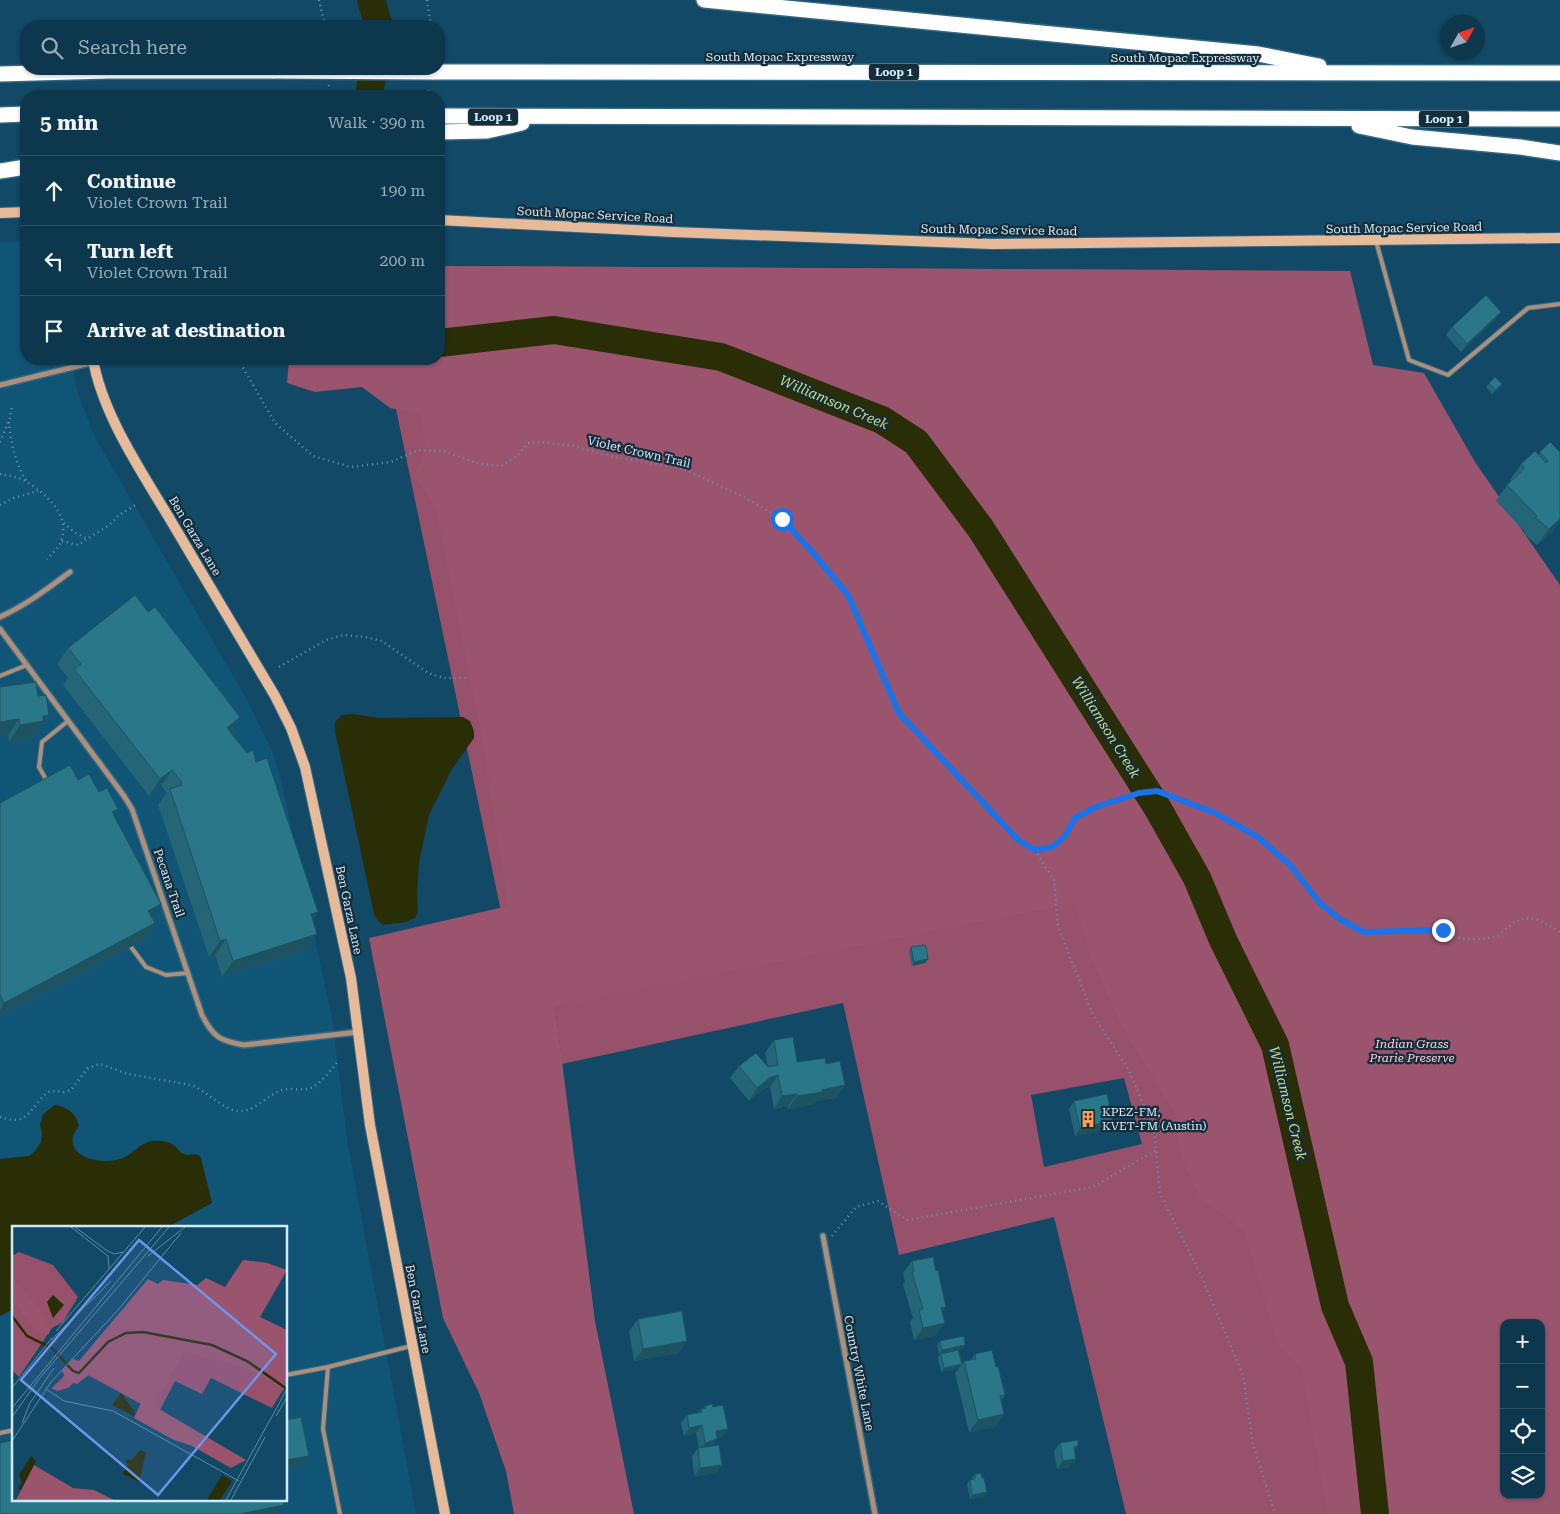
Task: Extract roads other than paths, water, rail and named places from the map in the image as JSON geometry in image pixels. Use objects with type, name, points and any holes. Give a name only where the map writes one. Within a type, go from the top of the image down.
[{"type":"highway","points":[[704,0],[1258,54],[1355,73]]},
{"type":"highway","name":"South Mopac Expressway","points":[[445,72],[1560,73]]},
{"type":"highway","name":"South Mopac Expressway","points":[[0,74],[20,73]]},
{"type":"highway","points":[[0,115],[20,114]]},
{"type":"highway","name":"Loop 1","points":[[445,116],[1328,120],[1560,119]]},
{"type":"highway","points":[[445,132],[487,131],[548,117]]},
{"type":"highway","points":[[1328,120],[1412,137],[1520,147],[1560,153]]},
{"type":"highway","points":[[0,171],[20,168]]},
{"type":"street","points":[[0,214],[20,212]]},
{"type":"street","name":"South Mopac Service Road","points":[[445,220],[673,232],[992,244],[1560,238]]},
{"type":"street","points":[[0,385],[74,365]]},
{"type":"street","name":"Ben Garza Lane","points":[[94,365],[100,390],[136,461],[270,688],[291,728],[305,767],[351,978],[370,1125],[445,1514]]},
{"type":"street","points":[[0,617],[16,610],[41,594],[70,572]]},
{"type":"street","name":"Pecana Trail","points":[[0,629],[132,808],[202,1015],[210,1031],[232,1043],[244,1045],[358,1032]]},
{"type":"street","name":"Country White Lane","points":[[823,1236],[875,1514]]},
{"type":"lane","points":[[1376,241],[1409,360],[1448,375],[1528,308],[1560,304]]},
{"type":"lane","points":[[0,676],[27,665]]},
{"type":"lane","points":[[50,786],[39,767],[42,742],[68,721]]},
{"type":"lane","points":[[131,947],[146,967],[166,975],[188,973]]},
{"type":"lane","points":[[288,1375],[328,1367],[412,1346]]},
{"type":"lane","points":[[328,1367],[323,1429],[340,1514]]},
{"type":"waterway","name":"Williamson Creek","points":[[371,0],[377,20]]},
{"type":"waterway","name":"Williamson Creek","points":[[370,90],[372,75]]},
{"type":"waterway","name":"Williamson Creek","points":[[445,342],[554,330],[721,357],[882,420],[916,442],[981,529],[1157,807],[1197,878],[1223,940],[1275,1045],[1335,1306],[1359,1362],[1375,1514]]},
{"type":"place","name":"KPEZ-FM, KVET-FM (Austin)","points":[[1088,1119]]},
{"type":"park label","name":"Indian Grass Prarie Preserve","points":[[1412,1051]]}]
